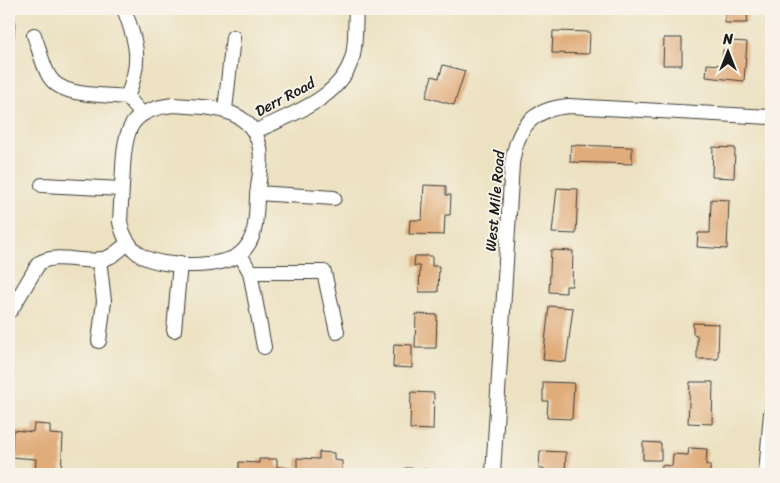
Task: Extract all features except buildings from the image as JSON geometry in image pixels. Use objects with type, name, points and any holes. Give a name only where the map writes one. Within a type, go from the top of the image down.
[{"type":"street","points":[[124,9],[136,39],[137,64],[135,77],[127,97]]},
{"type":"street","name":"Derr Road","points":[[254,132],[312,104],[337,86],[348,71],[353,53],[356,9]]},
{"type":"street","points":[[34,35],[48,76],[56,86],[67,92],[127,97],[142,114]]},
{"type":"street","points":[[225,110],[233,37]]},
{"type":"street","points":[[173,105],[225,110],[244,121],[254,132],[260,149],[255,228],[249,244],[240,254],[227,262],[211,265],[158,262],[142,256],[129,243],[123,235],[120,222],[125,141],[131,125],[142,114],[156,107],[173,105]]},
{"type":"street","name":"West Mile Road","points":[[493,474],[512,164],[518,138],[525,126],[542,110],[569,106],[771,118]]},
{"type":"street","points":[[42,185],[122,189]]},
{"type":"street","points":[[258,193],[334,198]]},
{"type":"street","points":[[11,310],[39,263],[46,259],[86,261],[99,259],[108,257],[129,243]]},
{"type":"street","points":[[240,254],[250,272],[264,347]]},
{"type":"street","points":[[99,259],[104,301],[99,341]]},
{"type":"street","points":[[174,330],[180,263]]},
{"type":"street","points":[[250,272],[324,272],[337,332]]},
{"type":"street","points":[[766,474],[771,413]]},
{"type":"lane","points":[[9,17],[11,22],[9,48]]}]
